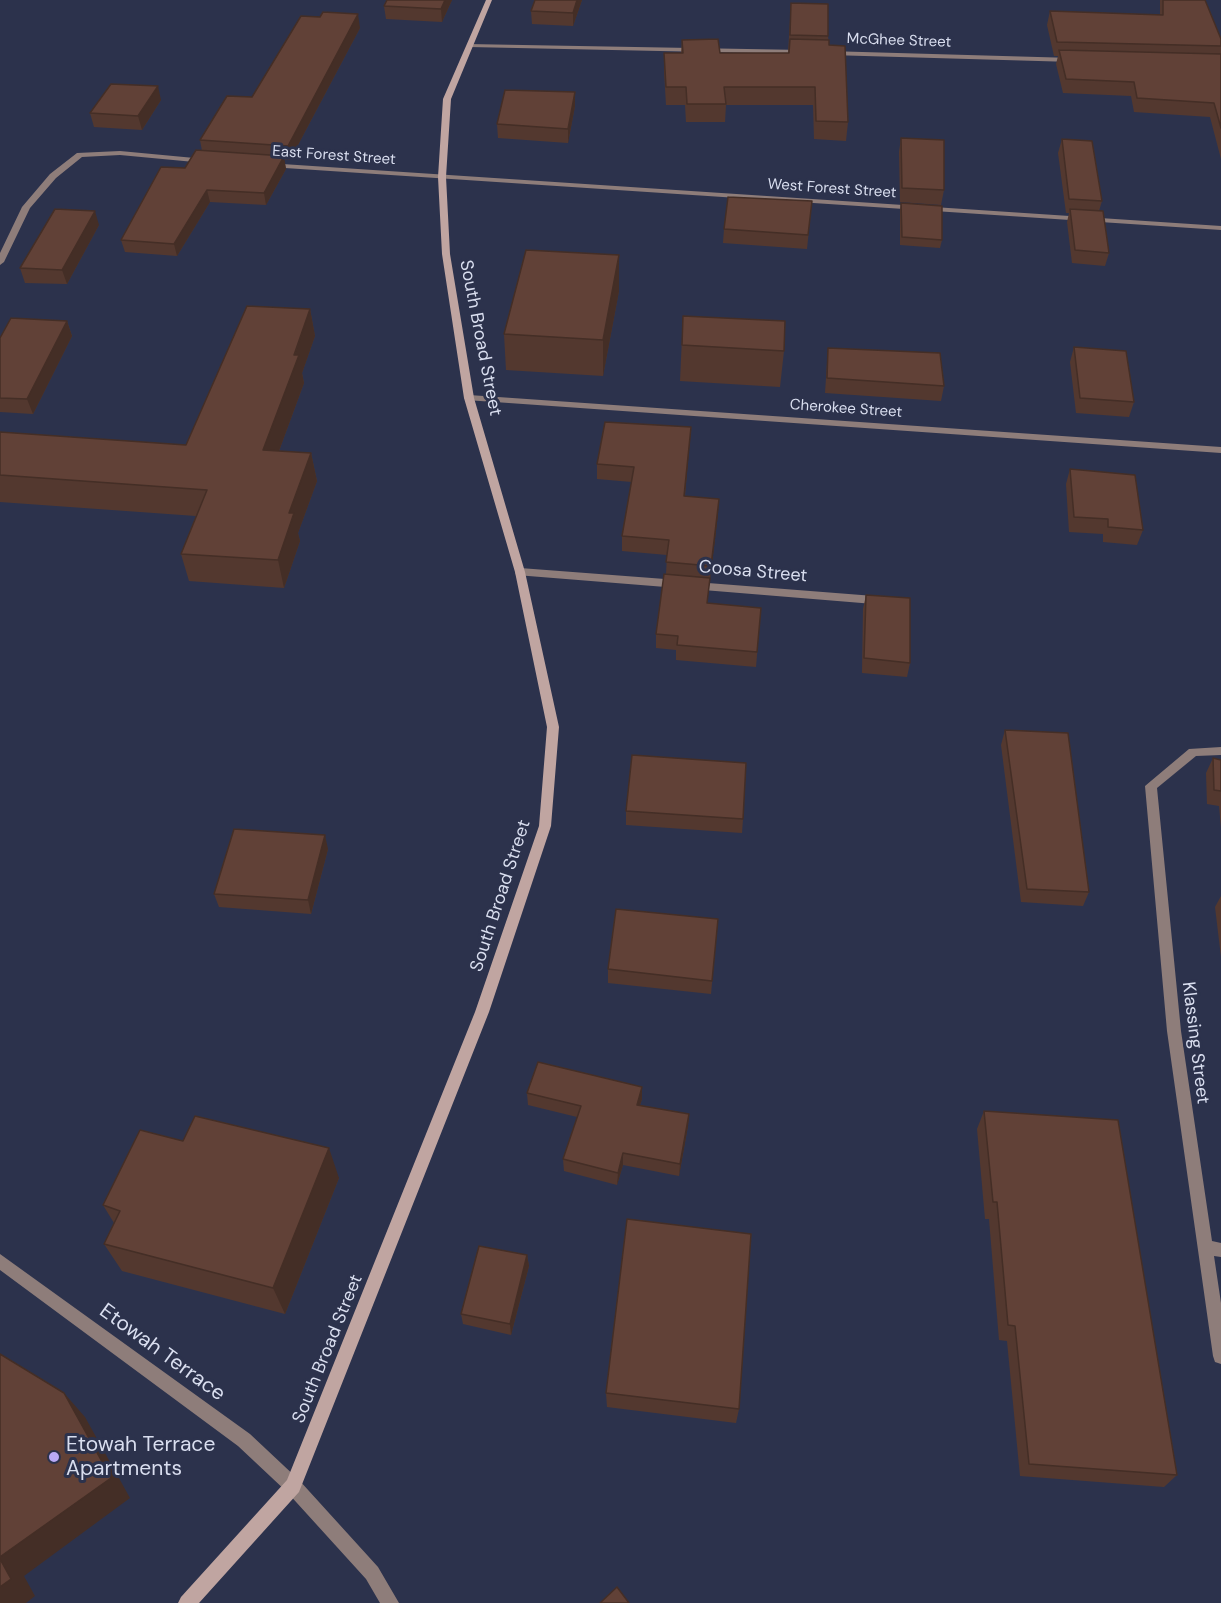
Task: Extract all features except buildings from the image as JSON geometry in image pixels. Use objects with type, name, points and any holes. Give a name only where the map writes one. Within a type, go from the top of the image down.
[{"type":"main road","name":"South Broad Street","points":[[187,1603],[293,1486],[482,1012],[546,826],[553,727],[520,572],[469,398],[446,254],[442,177],[447,99],[489,0]]},
{"type":"street","points":[[469,45],[809,52]]},
{"type":"street","name":"McGhee Street","points":[[820,52],[1080,60]]},
{"type":"street","points":[[0,262],[26,207],[53,176],[80,155],[120,153],[217,162]]},
{"type":"street","name":"East Forest Street","points":[[264,165],[442,177]]},
{"type":"street","name":"West Forest Street","points":[[442,177],[1221,228]]},
{"type":"street","name":"Cherokee Street","points":[[469,398],[1221,450]]},
{"type":"street","name":"Coosa Street","points":[[520,572],[874,600]]},
{"type":"street","name":"Klassing Street","points":[[1221,751],[1192,752],[1151,786],[1173,1031],[1214,1249],[1221,1356]]},
{"type":"street","name":"Etowah Terrace","points":[[0,1261],[244,1440],[293,1486],[372,1573],[390,1603]]},
{"type":"place","name":"Etowah Terrace Apartments","points":[[54,1457]]}]
